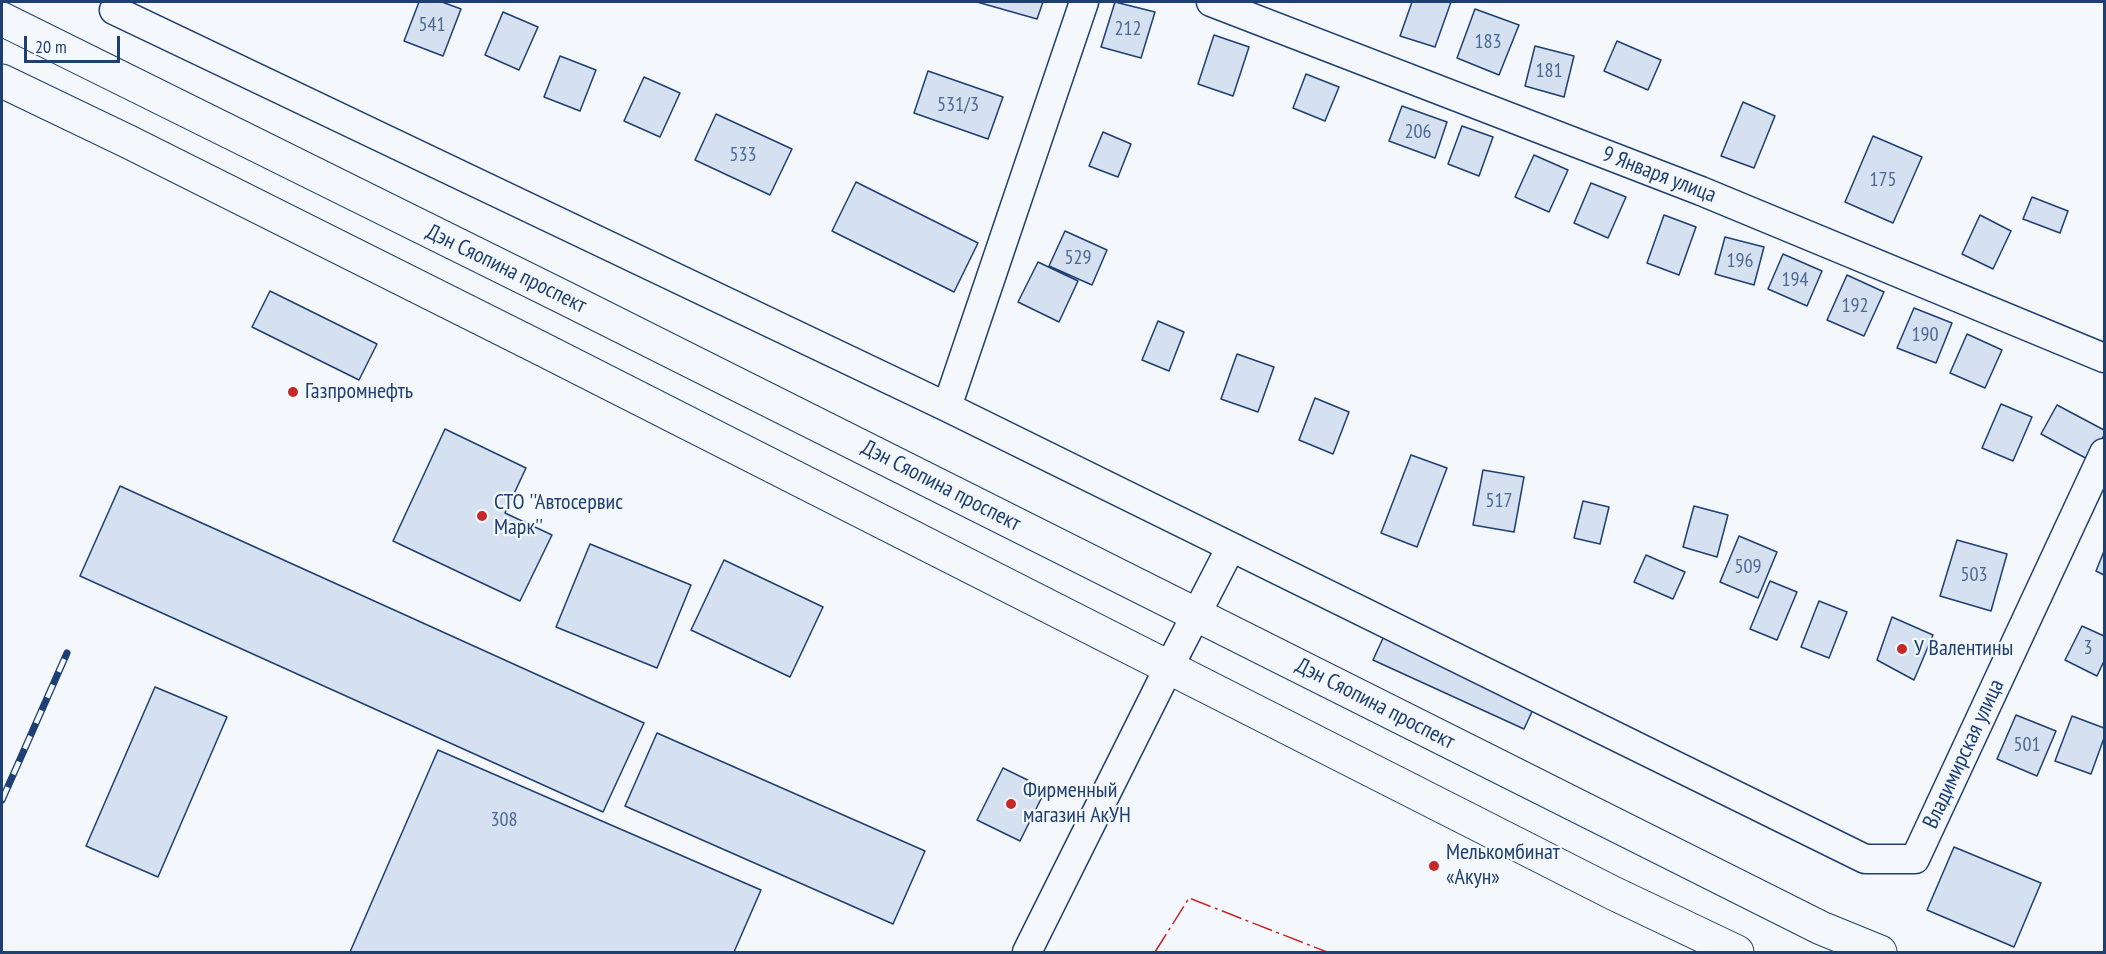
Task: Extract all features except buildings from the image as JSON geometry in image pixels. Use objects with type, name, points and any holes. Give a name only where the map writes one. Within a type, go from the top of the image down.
[{"type":"main road","name":"Дэн Сяопина проспект","points":[[2,19],[1821,928],[1880,952]]},
{"type":"main road","points":[[2,81],[129,142],[542,349],[1613,893],[1737,952]]},
{"type":"street","points":[[947,407],[1084,2]]},
{"type":"street","name":"9 Января улица","points":[[1211,2],[1701,191],[2104,358]]},
{"type":"street","points":[[114,10],[947,407],[1231,547],[1027,952]]},
{"type":"street","name":"Владимирская улица","points":[[1231,547],[1865,859],[1915,859],[2104,453]]},
{"type":"railway","points":[[2,800],[67,653]]},
{"type":"power","points":[[1155,952],[1189,898],[1327,952]]},
{"type":"place","name":"Газпромнефть","points":[[293,392]]},
{"type":"place","name":"СТО ''Автосервис Марк''","points":[[482,516]]},
{"type":"place","name":"У Валентины","points":[[1902,649]]},
{"type":"place","name":"Фирменный магазин АкУН","points":[[1011,804]]},
{"type":"place","name":"Мелькомбинат «Акун»","points":[[1434,866]]}]
